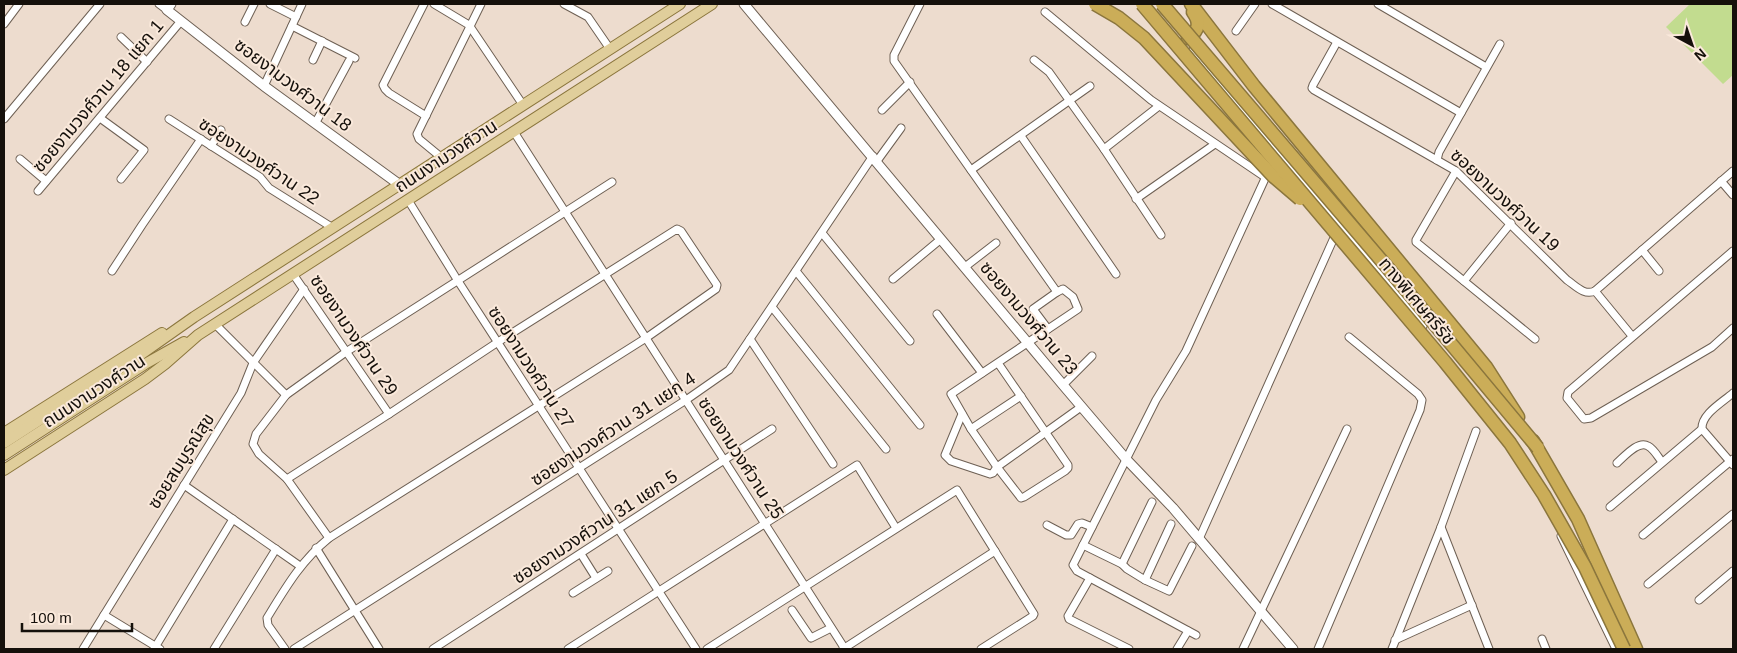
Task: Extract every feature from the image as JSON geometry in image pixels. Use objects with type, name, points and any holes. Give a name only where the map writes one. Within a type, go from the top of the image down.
[{"type":"highway","points":[[1095,4],[1120,18],[1144,38],[1273,176],[1321,216]]},
{"type":"highway","name":"ทางพิเศษศรีรัช","points":[[1142,4],[1290,177],[1445,362],[1510,443],[1544,495],[1585,567],[1624,649]]},
{"type":"highway","name":"ทางพิเศษศรีรัช","points":[[1162,4],[1538,448],[1578,519],[1636,649]]},
{"type":"highway","points":[[1189,43],[1199,26],[1199,20],[1191,6]]},
{"type":"highway","points":[[1191,6],[1254,86],[1486,367],[1538,448]]},
{"type":"highway","points":[[1189,43],[1193,44],[1194,39],[1205,30],[1212,31]]},
{"type":"main road","name":"ถนนงามวงศ์วาน","points":[[4,433],[140,346],[194,317],[680,4]]},
{"type":"main road","name":"ถนนงามวงศ์วาน","points":[[4,470],[145,379],[198,335],[712,4]]},
{"type":"main road","name":"ถนนงามวงศ์วาน","points":[[4,455],[142,360],[194,317]]},
{"type":"main road","name":"ถนนงามวงศ์วาน","points":[[4,443],[142,360],[198,335]]},
{"type":"street","points":[[4,24],[19,4]]},
{"type":"street","points":[[4,119],[100,4]]},
{"type":"street","points":[[159,4],[169,7]]},
{"type":"street","points":[[245,22],[254,4]]},
{"type":"street","points":[[270,4],[296,16]]},
{"type":"street","points":[[264,86],[302,4]]},
{"type":"street","points":[[424,4],[383,85],[384,89],[389,93],[426,116]]},
{"type":"street","points":[[434,4],[469,26],[523,105]]},
{"type":"street","points":[[442,158],[417,136],[481,4]]},
{"type":"street","points":[[564,4],[588,18],[610,49]]},
{"type":"street","name":"ซอยงามวงศ์วาน 23","points":[[744,4],[1027,343],[1126,459],[1200,539],[1293,649]]},
{"type":"street","points":[[920,4],[894,58],[894,62],[1057,292]]},
{"type":"street","points":[[1154,4],[1189,43],[1459,369],[1519,450],[1616,649]]},
{"type":"street","points":[[1236,32],[1255,4]]},
{"type":"street","points":[[1272,4],[1461,113]]},
{"type":"street","points":[[1378,4],[1486,67]]},
{"type":"street","name":"ซอยงามวงศ์วาน 18","points":[[169,7],[181,21],[264,86],[400,185]]},
{"type":"street","points":[[1045,12],[1159,106],[1265,177]]},
{"type":"street","name":"ซอยงามวงศ์วาน 18 แยก 1","points":[[38,191],[181,21]]},
{"type":"street","points":[[292,26],[352,59],[316,122]]},
{"type":"street","points":[[121,37],[147,62]]},
{"type":"street","points":[[313,60],[322,41]]},
{"type":"street","points":[[1337,42],[1312,88],[1437,160]]},
{"type":"street","name":"ซอยงามวงศ์วาน 19","points":[[1500,44],[1439,152],[1437,160],[1456,171],[1567,280],[1582,291],[1590,293],[1595,291]]},
{"type":"street","points":[[1034,60],[1050,72],[1161,234]]},
{"type":"street","points":[[882,110],[910,82]]},
{"type":"street","points":[[972,170],[1090,86]]},
{"type":"street","points":[[1104,149],[1159,106]]},
{"type":"street","points":[[100,118],[144,150],[121,179]]},
{"type":"street","name":"ซอยงามวงศ์วาน 22","points":[[169,119],[260,177],[269,188],[333,228]]},
{"type":"street","name":"ซอยงามวงศ์วาน 31 แยก 4","points":[[294,649],[686,400],[729,370],[822,233],[875,159],[901,128]]},
{"type":"street","points":[[211,146],[220,130]]},
{"type":"street","name":"ซอยงามวงศ์วาน 25","points":[[514,132],[844,649]]},
{"type":"street","points":[[1021,136],[1116,274]]},
{"type":"street","points":[[112,271],[201,139]]},
{"type":"street","points":[[1136,199],[1215,144]]},
{"type":"street","points":[[1196,635],[1077,571],[1073,565],[1156,400],[1186,351],[1278,152]]},
{"type":"street","points":[[20,159],[46,181]]},
{"type":"street","points":[[1456,171],[1416,242],[1535,339]]},
{"type":"street","points":[[1632,336],[1595,291],[1733,171]]},
{"type":"street","points":[[1721,181],[1733,195]]},
{"type":"street","points":[[328,538],[287,479],[259,454],[253,444],[256,434],[286,395],[346,352],[612,182]]},
{"type":"street","name":"ซอยงามวงศ์วาน 27","points":[[408,200],[458,281],[696,649]]},
{"type":"street","points":[[1464,281],[1511,223]]},
{"type":"street","points":[[1200,539],[1339,226]]},
{"type":"street","points":[[285,649],[268,625],[267,618],[300,566],[316,548],[328,538],[646,338],[716,289],[717,285],[681,231],[677,229],[287,479]]},
{"type":"street","points":[[822,233],[910,341]]},
{"type":"street","points":[[893,279],[941,239]]},
{"type":"street","points":[[965,268],[996,243]]},
{"type":"street","points":[[1642,250],[1659,271]]},
{"type":"street","points":[[1733,251],[1568,392],[1568,398],[1584,419],[1592,418],[1712,347],[1733,328]]},
{"type":"street","points":[[796,271],[920,425]]},
{"type":"street","name":"ซอยงามวงศ์วาน 29","points":[[293,274],[389,414]]},
{"type":"street","points":[[998,363],[1068,465],[1065,471],[1020,498],[971,429],[951,394],[1078,309],[1073,297],[1063,288],[1033,309],[1048,329]]},
{"type":"street","name":"ซอยสมบูรณ์สุข","points":[[83,649],[241,393],[253,363],[304,289]]},
{"type":"street","points":[[772,307],[886,449]]},
{"type":"street","points":[[936,314],[982,373]]},
{"type":"street","points":[[215,324],[286,395]]},
{"type":"street","points":[[1318,649],[1420,410],[1422,400],[1418,394],[1349,337]]},
{"type":"street","points":[[750,338],[833,464]]},
{"type":"street","points":[[1063,385],[1092,356]]},
{"type":"street","points":[[1643,535],[1732,462],[1702,429],[1702,423],[1708,414],[1733,394]]},
{"type":"street","points":[[971,429],[1020,396]]},
{"type":"street","points":[[962,414],[945,455],[950,461],[990,474],[1081,406]]},
{"type":"street","name":"ซอยงามวงศ์วาน 31 แยก 5","points":[[433,649],[772,429]]},
{"type":"street","points":[[1610,507],[1702,429]]},
{"type":"street","points":[[1244,649],[1347,430]]},
{"type":"street","points":[[1392,649],[1441,527],[1476,431]]},
{"type":"street","points":[[1617,463],[1639,446],[1645,445],[1649,446],[1662,462]]},
{"type":"street","points":[[568,649],[857,465],[896,528]]},
{"type":"street","points":[[184,485],[300,566]]},
{"type":"street","points":[[707,649],[957,490],[1034,615],[981,649]]},
{"type":"street","points":[[1122,564],[1152,502]]},
{"type":"street","points":[[1648,584],[1733,514]]},
{"type":"street","points":[[104,615],[156,648],[233,519]]},
{"type":"street","points":[[1047,525],[1066,535],[1070,535],[1078,524],[1082,523],[1092,527]]},
{"type":"street","points":[[1145,580],[1171,524]]},
{"type":"street","points":[[1441,527],[1489,649]]},
{"type":"street","points":[[1083,545],[1122,564],[1145,580],[1169,591],[1192,546]]},
{"type":"street","points":[[316,548],[379,649]]},
{"type":"street","points":[[214,649],[276,549]]},
{"type":"street","points":[[844,649],[995,551]]},
{"type":"street","points":[[581,554],[596,578]]},
{"type":"street","points":[[573,593],[608,571]]},
{"type":"street","points":[[1699,600],[1733,571]]},
{"type":"street","points":[[1090,578],[1068,616],[1069,619],[1129,649]]},
{"type":"street","points":[[1395,640],[1472,606]]},
{"type":"street","points":[[792,610],[811,638],[831,628]]},
{"type":"street","points":[[1177,649],[1188,631]]},
{"type":"street","points":[[1542,639],[1546,649]]},
{"type":"green space","points":[[1690,4],[1733,4],[1733,75],[1723,84],[1666,27]]}]
